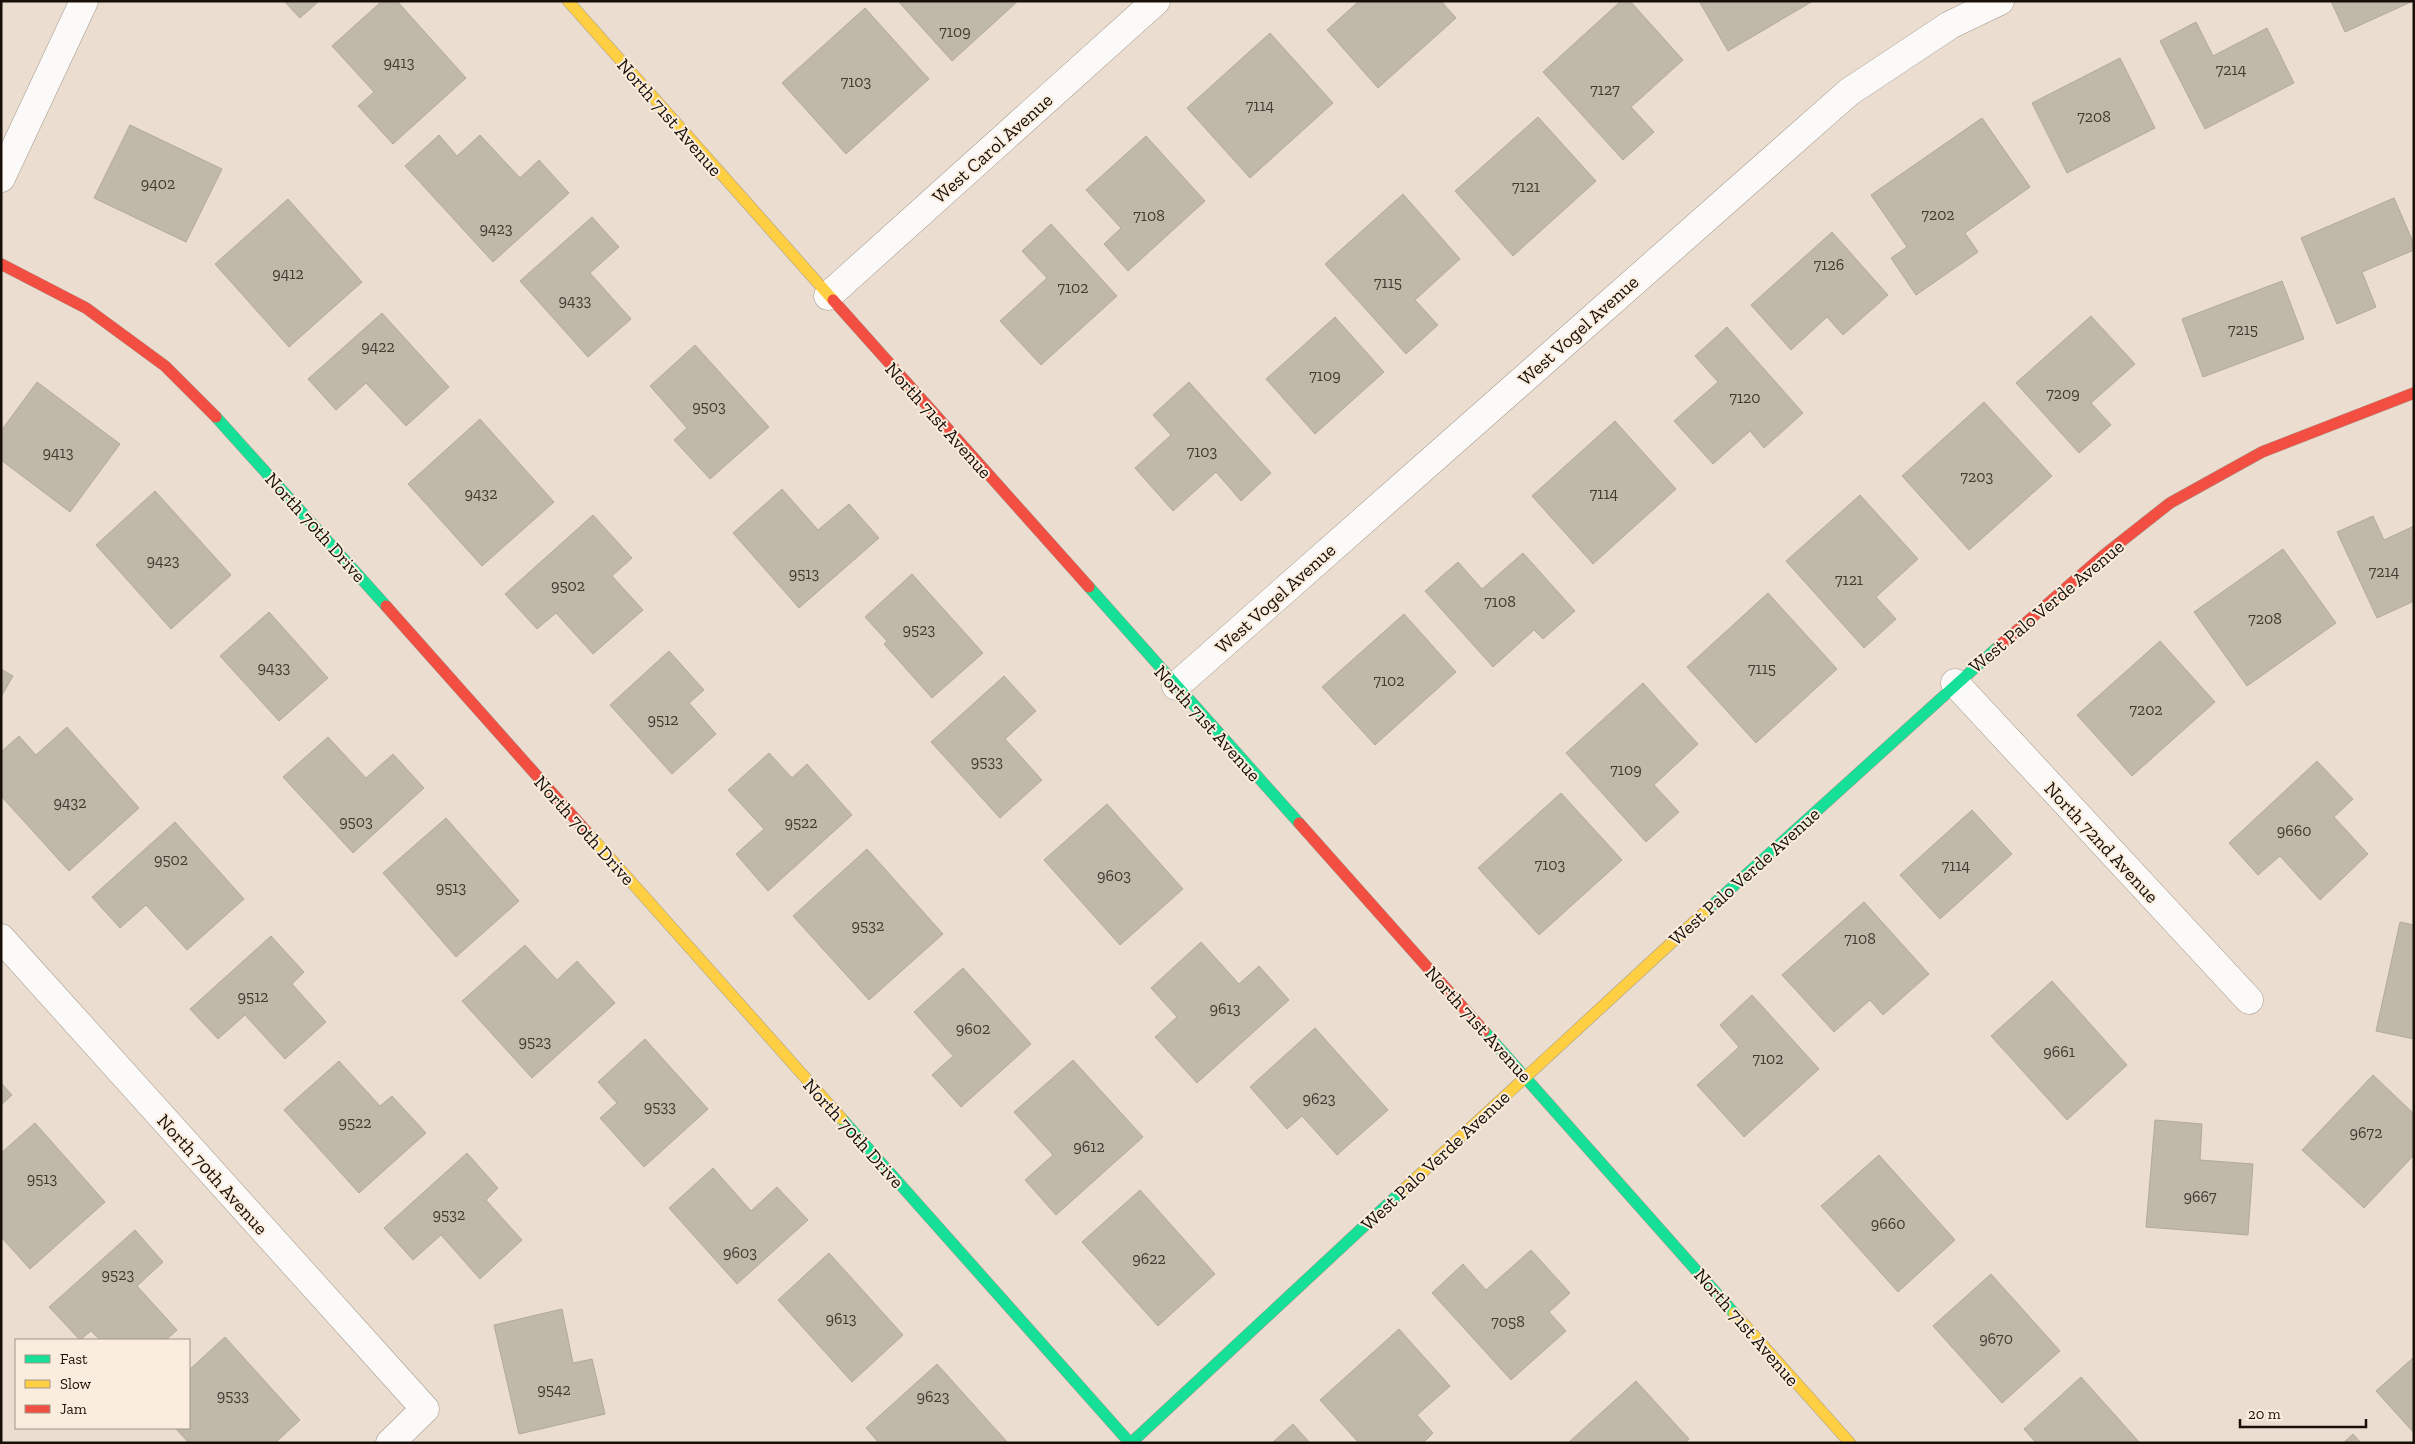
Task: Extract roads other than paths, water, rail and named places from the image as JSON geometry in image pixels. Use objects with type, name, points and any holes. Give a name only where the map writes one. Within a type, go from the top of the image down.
[{"type":"street","points":[[1,178],[84,1]]},
{"type":"street","name":"North 71st Avenue","points":[[568,1],[828,296],[1526,1076],[1850,1443]]},
{"type":"street","name":"West Carol Avenue","points":[[828,296],[1156,1]]},
{"type":"street","name":"West Vogel Avenue","points":[[1176,686],[1848,92],[1950,25],[2000,1]]},
{"type":"street","name":"North 70th Drive","points":[[1,264],[86,308],[164,366],[227,427],[1130,1443]]},
{"type":"street","name":"West Palo Verde Avenue","points":[[1130,1443],[1526,1076],[1955,683],[2104,555],[2170,503],[2262,452],[2414,393]]},
{"type":"street","name":"North 72nd Avenue","points":[[1955,683],[2249,1000]]},
{"type":"street","name":"North 70th Avenue","points":[[1,938],[425,1409],[390,1443]]}]
